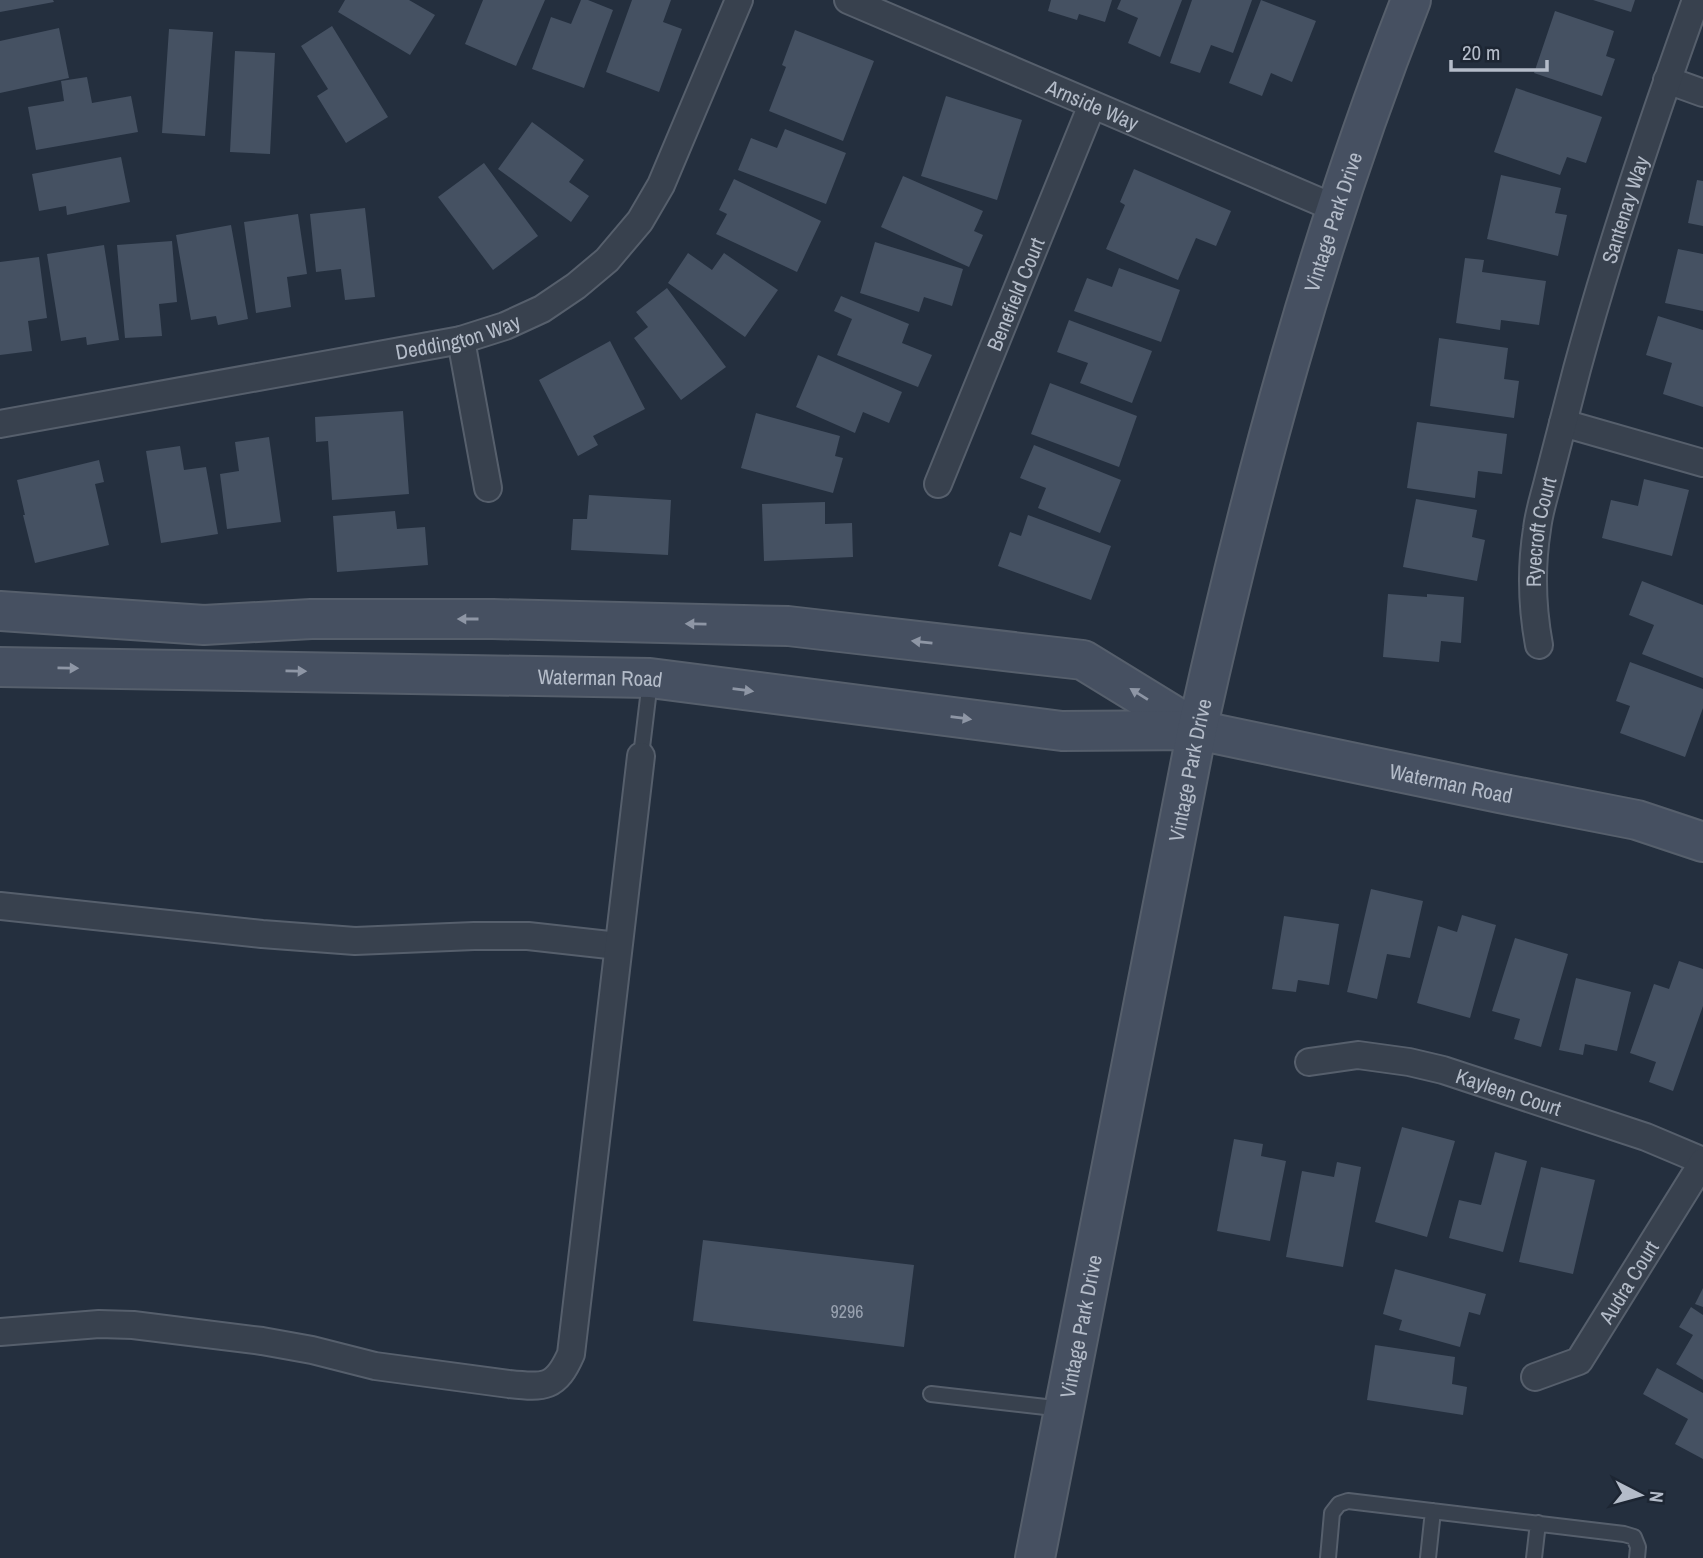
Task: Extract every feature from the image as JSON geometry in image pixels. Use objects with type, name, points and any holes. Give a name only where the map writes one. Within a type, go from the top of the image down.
[{"type":"street","name":"Deddington Way","points":[[0,424],[461,340],[505,326],[542,309],[576,286],[607,260],[640,221],[661,185],[739,0]]},
{"type":"street","name":"Arnside Way","points":[[848,0],[1336,209]]},
{"type":"street","name":"Vintage Park Drive","points":[[1035,1558],[1197,730],[1227,597],[1290,357],[1336,209],[1411,0]]},
{"type":"street","name":"Santenay Way","points":[[1563,423],[1621,218],[1696,0]]},
{"type":"street","points":[[1667,80],[1703,93]]},
{"type":"street","name":"Benefield Court","points":[[938,484],[1092,105]]},
{"type":"street","points":[[461,340],[488,488]]},
{"type":"street","points":[[1563,423],[1703,463]]},
{"type":"street","name":"Ryecroft Court","points":[[1539,645],[1532,574],[1537,527],[1563,423]]},
{"type":"street","name":"Waterman Road","points":[[0,611],[204,625],[310,619],[493,619],[788,626],[1083,660],[1197,730]]},
{"type":"street","points":[[0,643],[41,640],[132,646],[265,647],[310,619]]},
{"type":"street","name":"Waterman Road","points":[[0,667],[650,678],[1062,731],[1197,730],[1637,820],[1703,842]]},
{"type":"street","points":[[0,1332],[99,1324],[133,1325],[262,1340],[375,1366],[529,1386],[548,1384],[562,1373],[572,1354],[641,756]]},
{"type":"street","points":[[0,906],[355,941],[527,936],[618,946]]},
{"type":"street","name":"Kayleen Court","points":[[1309,1062],[1358,1055],[1443,1070],[1646,1137],[1703,1161]]},
{"type":"street","name":"Audra Court","points":[[1535,1377],[1579,1361],[1703,1161]]},
{"type":"lane","points":[[641,756],[650,678]]},
{"type":"lane","points":[[931,1394],[1064,1410]]},
{"type":"lane","points":[[1328,1558],[1332,1513],[1339,1504],[1348,1501],[1625,1534],[1634,1537],[1638,1547],[1637,1558]]},
{"type":"lane","points":[[1428,1558],[1433,1511]]},
{"type":"lane","points":[[1534,1558],[1538,1524]]},
{"type":"building","points":[[0,0],[53,0],[54,2],[0,12]]},
{"type":"building","points":[[345,0],[409,0],[435,15],[410,55],[338,12]]},
{"type":"building","points":[[483,0],[545,0],[516,66],[465,44]]},
{"type":"building","points":[[581,0],[613,10],[584,88],[532,69],[551,17],[571,24]]},
{"type":"building","points":[[632,0],[671,0],[663,22],[682,29],[659,92],[606,72]]},
{"type":"building","points":[[1051,0],[1112,0],[1105,22],[1079,14],[1077,20],[1048,11]]},
{"type":"building","points":[[1121,0],[1182,0],[1160,57],[1128,43],[1138,18],[1117,9]]},
{"type":"building","points":[[1192,0],[1252,0],[1233,53],[1211,45],[1200,73],[1170,63]]},
{"type":"building","points":[[1261,0],[1316,21],[1292,82],[1271,73],[1262,96],[1229,83]]},
{"type":"building","points":[[1593,0],[1635,0],[1631,12]]},
{"type":"building","points":[[1555,11],[1614,31],[1606,56],[1615,59],[1602,96],[1534,73]]},
{"type":"building","points":[[332,26],[388,117],[346,143],[317,96],[328,89],[301,46]]},
{"type":"building","points":[[59,28],[69,78],[0,93],[0,41]]},
{"type":"building","points":[[169,29],[213,32],[205,136],[162,133]]},
{"type":"building","points":[[795,30],[874,61],[843,141],[769,111],[786,67],[782,65]]},
{"type":"building","points":[[235,51],[275,53],[270,154],[230,152]]},
{"type":"building","points":[[87,77],[92,103],[131,96],[138,132],[36,150],[28,107],[64,101],[61,81]]},
{"type":"building","points":[[1516,88],[1602,117],[1586,163],[1567,157],[1560,175],[1494,152]]},
{"type":"building","points":[[946,96],[1022,120],[997,200],[921,176]]},
{"type":"building","points":[[532,122],[584,160],[569,182],[589,196],[571,222],[498,169]]},
{"type":"building","points":[[785,129],[846,153],[826,204],[738,170],[751,138],[777,148]]},
{"type":"building","points":[[121,157],[130,202],[67,215],[66,206],[39,211],[32,174]]},
{"type":"building","points":[[484,163],[538,236],[493,270],[438,197]]},
{"type":"building","points":[[1134,169],[1231,211],[1216,246],[1196,238],[1178,280],[1106,249],[1125,205],[1120,202]]},
{"type":"building","points":[[1501,175],[1561,188],[1555,213],[1567,215],[1558,256],[1487,239]]},
{"type":"building","points":[[903,176],[983,211],[974,231],[983,235],[969,267],[881,227]]},
{"type":"building","points":[[734,179],[821,221],[797,272],[716,234],[727,214],[719,210]]},
{"type":"building","points":[[1697,180],[1703,181],[1703,226],[1688,223]]},
{"type":"building","points":[[365,208],[375,297],[345,300],[341,269],[316,272],[310,214]]},
{"type":"building","points":[[298,214],[307,274],[287,277],[291,307],[256,313],[244,222]]},
{"type":"building","points":[[231,225],[248,319],[218,325],[216,316],[191,320],[176,235]]},
{"type":"building","points":[[172,241],[177,302],[159,304],[162,336],[125,338],[117,245]]},
{"type":"building","points":[[875,242],[963,269],[952,306],[924,297],[919,312],[860,293]]},
{"type":"building","points":[[104,245],[119,340],[87,345],[86,337],[61,341],[47,254]]},
{"type":"building","points":[[1678,249],[1703,254],[1703,311],[1665,303]]},
{"type":"building","points":[[688,253],[712,270],[724,253],[778,290],[745,337],[668,283]]},
{"type":"building","points":[[39,257],[47,318],[28,321],[32,351],[0,355],[0,262]]},
{"type":"building","points":[[1465,258],[1484,260],[1482,272],[1546,281],[1539,325],[1501,320],[1500,330],[1456,323]]},
{"type":"building","points":[[1119,268],[1180,290],[1161,342],[1074,311],[1087,278],[1112,287]]},
{"type":"building","points":[[667,288],[726,367],[681,400],[634,338],[648,327],[636,312]]},
{"type":"building","points":[[841,296],[909,324],[902,343],[932,355],[918,387],[837,355],[852,319],[834,311]]},
{"type":"building","points":[[1658,316],[1703,330],[1703,407],[1663,394],[1672,363],[1646,355]]},
{"type":"building","points":[[1069,320],[1152,351],[1132,403],[1080,383],[1088,363],[1057,352]]},
{"type":"building","points":[[1439,338],[1508,348],[1504,379],[1519,381],[1514,418],[1430,406]]},
{"type":"building","points":[[610,341],[645,409],[593,436],[598,445],[578,456],[539,380]]},
{"type":"building","points":[[818,355],[902,392],[889,423],[863,412],[855,433],[796,407]]},
{"type":"building","points":[[1050,383],[1137,416],[1119,467],[1031,434]]},
{"type":"building","points":[[403,411],[409,494],[332,500],[328,441],[316,442],[315,417]]},
{"type":"building","points":[[756,413],[840,436],[835,456],[843,458],[833,493],[741,468]]},
{"type":"building","points":[[1417,422],[1507,434],[1502,474],[1478,471],[1475,498],[1407,488]]},
{"type":"building","points":[[269,437],[281,522],[227,529],[220,474],[239,471],[235,442]]},
{"type":"building","points":[[1034,445],[1121,480],[1100,533],[1038,508],[1046,488],[1020,478]]},
{"type":"building","points":[[180,446],[184,470],[206,467],[218,534],[161,543],[146,451]]},
{"type":"building","points":[[99,460],[104,482],[95,484],[109,545],[35,563],[17,480]]},
{"type":"building","points":[[1644,479],[1689,490],[1672,556],[1602,538],[1611,500],[1638,506]]},
{"type":"building","points":[[589,495],[671,500],[668,555],[571,550],[573,519],[587,519]]},
{"type":"building","points":[[1416,499],[1477,510],[1472,537],[1485,540],[1477,581],[1403,567]]},
{"type":"building","points":[[825,502],[825,524],[852,523],[853,557],[764,561],[762,504]]},
{"type":"building","points":[[395,511],[397,529],[425,527],[428,565],[337,572],[333,516]]},
{"type":"building","points":[[1028,515],[1111,546],[1091,600],[998,566],[1010,532],[1021,536]]},
{"type":"building","points":[[1642,581],[1703,605],[1703,678],[1642,654],[1654,625],[1629,615]]},
{"type":"building","points":[[1388,594],[1464,597],[1461,643],[1441,641],[1439,662],[1383,657]]},
{"type":"building","points":[[1630,662],[1703,689],[1703,708],[1685,757],[1620,733],[1630,706],[1616,701]]},
{"type":"building","points":[[1371,889],[1423,901],[1410,958],[1387,954],[1377,999],[1347,992]]},
{"type":"building","points":[[1462,915],[1496,925],[1470,1018],[1417,1003],[1438,926],[1457,932]]},
{"type":"building","points":[[1284,916],[1339,924],[1329,985],[1298,980],[1296,992],[1272,989]]},
{"type":"building","points":[[1515,938],[1568,954],[1541,1047],[1514,1039],[1520,1019],[1492,1011]]},
{"type":"building","points":[[1679,961],[1703,969],[1703,1006],[1673,1091],[1649,1082],[1656,1062],[1630,1053],[1654,984],[1669,989]]},
{"type":"building","points":[[1576,978],[1631,992],[1617,1051],[1585,1044],[1583,1055],[1559,1050]]},
{"type":"building","points":[[1402,1127],[1455,1141],[1427,1237],[1375,1222]]},
{"type":"building","points":[[1234,1139],[1263,1144],[1261,1156],[1286,1161],[1270,1241],[1217,1231]]},
{"type":"building","points":[[1495,1152],[1527,1161],[1503,1252],[1449,1238],[1459,1200],[1481,1205]]},
{"type":"building","points":[[1337,1162],[1361,1167],[1343,1267],[1286,1257],[1302,1171],[1334,1177]]},
{"type":"building","points":[[1541,1167],[1595,1180],[1573,1274],[1519,1262]]},
{"type":"building","points":[[703,1240],[914,1265],[904,1347],[693,1321]]},
{"type":"building","points":[[1395,1269],[1486,1294],[1480,1315],[1469,1312],[1460,1347],[1399,1330],[1402,1320],[1383,1314]]},
{"type":"building","points":[[1703,1288],[1703,1307],[1695,1304]]},
{"type":"building","points":[[1691,1307],[1703,1315],[1703,1380],[1676,1364],[1693,1335],[1679,1327]]},
{"type":"building","points":[[1375,1345],[1455,1357],[1452,1384],[1467,1387],[1463,1415],[1367,1400]]},
{"type":"building","points":[[1657,1368],[1703,1393],[1703,1459],[1675,1444],[1688,1419],[1643,1394]]}]
